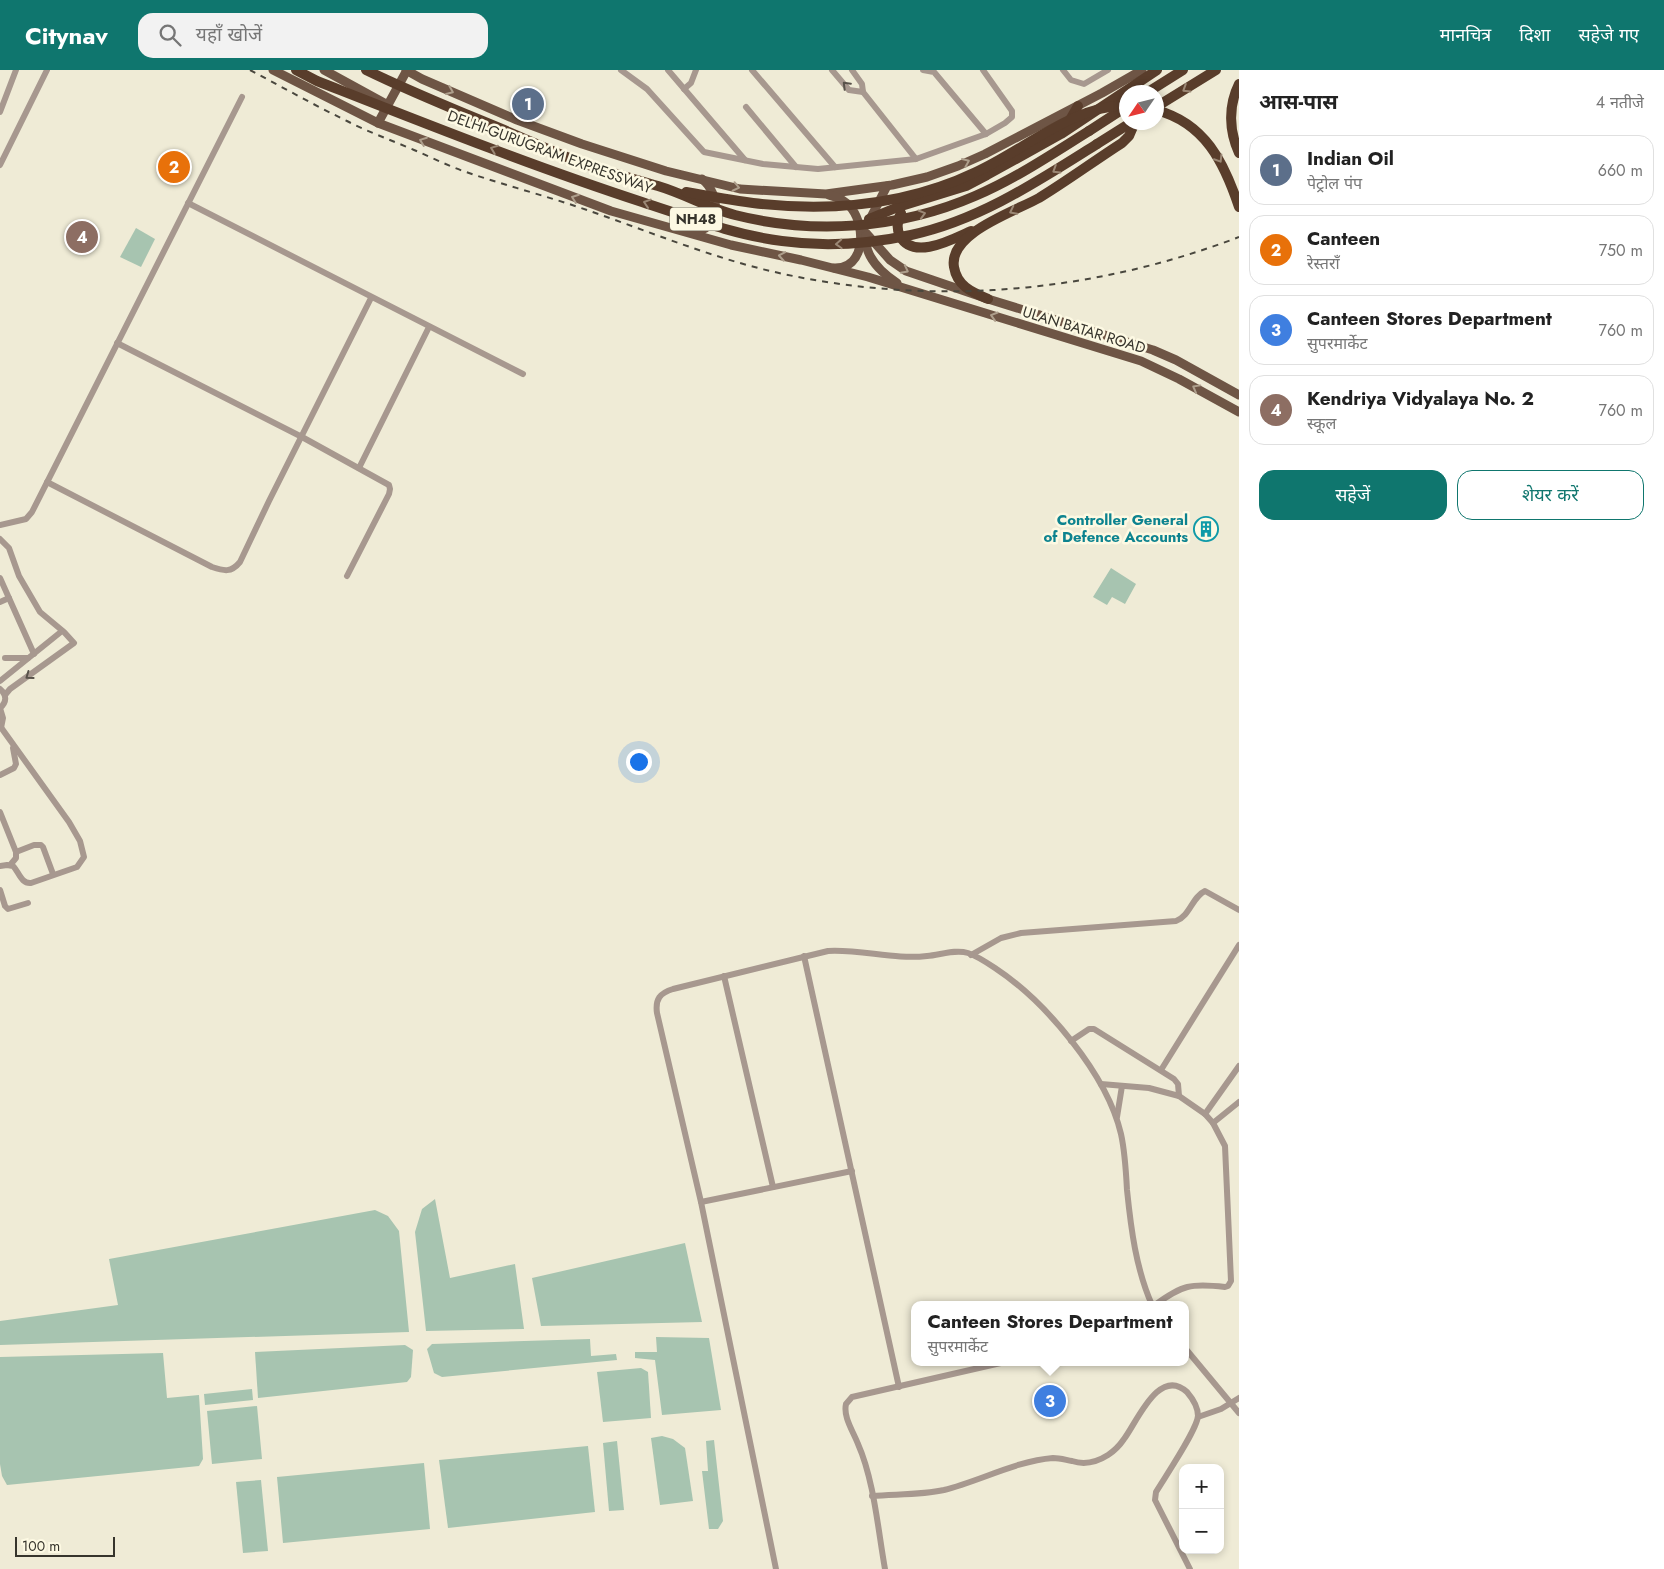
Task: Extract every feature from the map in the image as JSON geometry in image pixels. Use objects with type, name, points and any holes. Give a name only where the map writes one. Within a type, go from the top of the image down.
[{"type":"highway","name":"DELHI-GURUGRAM EXPRESSWAY","points":[[296,70],[317,81],[578,181],[722,228],[763,238],[812,244],[890,239],[951,224],[1017,193],[1121,130]]},
{"type":"highway","name":"DELHI-GURUGRAM EXPRESSWAY","points":[[366,70],[414,93],[586,164],[670,190],[733,214],[787,224],[837,227],[892,221],[937,210],[976,196],[1089,131],[1119,111]]},
{"type":"highway","points":[[869,219],[898,207],[966,186],[1005,166],[1060,134],[1157,70]]},
{"type":"highway","points":[[1159,85],[1183,70]]},
{"type":"highway","points":[[1164,103],[1216,70]]},
{"type":"highway","points":[[1239,84],[1233,99],[1231,118],[1233,139],[1239,154]]},
{"type":"highway","points":[[1060,134],[1078,106]]},
{"type":"highway","points":[[670,190],[752,203],[800,206],[863,204],[912,196],[953,183],[975,173],[1077,115],[1106,106],[1119,106]]},
{"type":"highway","points":[[1164,112],[1187,123],[1208,142],[1228,175],[1239,207]]},
{"type":"highway","points":[[917,202],[903,211],[897,226],[902,239],[914,248],[926,248],[988,223],[1038,198],[1122,143],[1129,136],[1131,130]]},
{"type":"highway","points":[[988,223],[960,245],[953,263],[957,277],[964,287],[988,299]]},
{"type":"main road","points":[[272,70],[378,123],[611,211],[731,245],[801,260],[913,291]]},
{"type":"main road","points":[[324,70],[405,115]]},
{"type":"main road","points":[[378,123],[407,70],[422,79],[508,116],[582,144],[666,171],[740,189],[826,194],[886,186],[927,177],[958,166],[1078,106],[1142,70]]},
{"type":"main road","points":[[687,232],[695,232],[706,228],[712,222],[715,215],[714,194],[708,184],[702,179]]},
{"type":"main road","points":[[886,186],[869,219],[866,233],[867,248],[880,269],[898,284],[913,291]]},
{"type":"main road","points":[[826,194],[843,200],[852,208],[860,222],[861,240],[859,253],[850,262],[839,268],[828,268]]},
{"type":"main road","name":"ULAN BATAR ROAD","points":[[866,233],[899,268],[988,299],[1153,350],[1176,360],[1239,395]]},
{"type":"main road","name":"ULAN BATAR ROAD","points":[[913,291],[1142,361],[1179,378],[1239,412]]},
{"type":"street","points":[[0,112],[2,101],[16,70]]},
{"type":"street","points":[[0,165],[47,70]]},
{"type":"street","points":[[622,70],[647,89],[704,152],[745,160],[818,169],[916,159],[986,134],[1010,120],[1012,114],[982,70]]},
{"type":"street","points":[[668,70],[745,160]]},
{"type":"street","points":[[684,89],[691,83],[696,70]]},
{"type":"street","points":[[752,70],[835,168]]},
{"type":"street","points":[[832,70],[850,90],[863,92]]},
{"type":"street","points":[[852,70],[862,84],[863,92],[916,159]]},
{"type":"street","points":[[923,70],[934,71],[986,134]]},
{"type":"street","points":[[1063,70],[1071,80],[1084,84],[1108,70]]},
{"type":"street","points":[[0,525],[29,516],[242,96]]},
{"type":"street","points":[[746,107],[796,167]]},
{"type":"street","points":[[188,203],[523,374]]},
{"type":"street","points":[[47,482],[212,567],[224,571],[235,568],[240,562],[372,298]]},
{"type":"street","points":[[359,468],[429,327]]},
{"type":"street","points":[[117,343],[386,482],[390,489],[347,576]]},
{"type":"street","points":[[0,539],[9,548],[34,605],[74,643],[10,689],[5,695],[5,702],[0,708],[3,718],[1,727],[69,822],[82,846],[84,857],[82,863],[72,869],[28,883],[22,880],[15,868],[10,864]]},
{"type":"street","points":[[0,578],[31,656]]},
{"type":"street","points":[[0,602],[9,598]]},
{"type":"street","points":[[0,682],[62,631]]},
{"type":"street","points":[[6,658],[31,656]]},
{"type":"street","points":[[0,689],[5,695]]},
{"type":"street","points":[[0,775],[14,768],[16,764],[12,743]]},
{"type":"street","points":[[0,812],[16,852],[16,858],[10,864],[0,866]]},
{"type":"street","points":[[16,852],[34,845],[40,845],[43,847],[53,874]]},
{"type":"street","points":[[0,890],[5,906],[8,909],[28,903]]},
{"type":"street","points":[[971,955],[1001,938],[1021,933],[1179,920],[1199,895],[1205,891],[1239,910]]},
{"type":"street","points":[[1160,1070],[1239,945]]},
{"type":"street","points":[[776,1569],[700,1202],[656,1006],[657,999],[666,991],[804,956],[842,950],[903,957],[959,952],[971,955],[992,966],[1019,985],[1041,1006],[1071,1041],[1101,1084],[1109,1099],[1117,1118],[1123,1145],[1137,1259],[1151,1301]]},
{"type":"street","points":[[804,956],[899,1387]]},
{"type":"street","points":[[724,976],[773,1187]]},
{"type":"street","points":[[1071,1041],[1093,1029],[1177,1081],[1179,1096]]},
{"type":"street","points":[[1204,1114],[1239,1066]]},
{"type":"street","points":[[1101,1084],[1149,1088],[1179,1096],[1213,1123],[1224,1146],[1231,1281],[1225,1287],[1198,1284],[1186,1286],[1159,1301]]},
{"type":"street","points":[[1117,1118],[1122,1086]]},
{"type":"street","points":[[1213,1123],[1239,1102]]},
{"type":"street","points":[[700,1202],[852,1171]]},
{"type":"street","points":[[1189,1353],[1239,1413]]},
{"type":"street","points":[[884,1569],[872,1496],[863,1456],[846,1414],[846,1404],[852,1397],[988,1366]]},
{"type":"street","points":[[872,1496],[939,1491],[1051,1458],[1082,1463],[1099,1459],[1115,1450],[1152,1397],[1168,1386],[1179,1387],[1190,1396],[1198,1410],[1198,1418],[1154,1495],[1157,1506],[1190,1569]]},
{"type":"street","points":[[1198,1418],[1239,1398]]},
{"type":"green space","points":[[136,228],[155,239],[141,267],[120,257]]},
{"type":"green space","points":[[1111,568],[1136,584],[1125,604],[1112,597],[1107,605],[1093,597]]},
{"type":"green space","points":[[435,1199],[450,1278],[515,1264],[524,1329],[426,1331],[415,1232],[422,1209]]},
{"type":"green space","points":[[375,1210],[388,1216],[399,1231],[409,1332],[0,1345],[0,1321],[118,1305],[109,1259]]},
{"type":"green space","points":[[685,1243],[702,1322],[541,1326],[532,1278]]},
{"type":"green space","points":[[656,1337],[709,1338],[721,1410],[662,1415],[655,1360],[635,1358],[635,1352],[657,1352]]},
{"type":"green space","points":[[590,1339],[591,1356],[616,1354],[617,1360],[442,1377],[434,1373],[427,1349],[432,1344]]},
{"type":"green space","points":[[405,1345],[413,1350],[411,1377],[407,1382],[258,1398],[255,1352]]},
{"type":"green space","points":[[163,1353],[167,1398],[199,1395],[203,1459],[199,1466],[7,1485],[2,1476],[0,1464],[0,1357]]},
{"type":"green space","points":[[641,1368],[648,1372],[651,1418],[603,1422],[597,1372]]},
{"type":"green space","points":[[252,1389],[253,1400],[205,1405],[204,1394]]},
{"type":"green space","points":[[257,1406],[262,1459],[212,1464],[207,1411]]},
{"type":"green space","points":[[662,1436],[673,1439],[685,1448],[693,1501],[660,1505],[651,1438]]},
{"type":"green space","points":[[714,1440],[723,1521],[718,1529],[709,1529],[702,1471],[708,1471],[706,1441]]},
{"type":"green space","points":[[617,1441],[624,1510],[609,1511],[603,1443]]},
{"type":"green space","points":[[588,1446],[595,1512],[448,1528],[439,1460]]},
{"type":"green space","points":[[424,1463],[430,1529],[283,1543],[277,1477]]},
{"type":"green space","points":[[261,1480],[268,1551],[243,1553],[236,1482]]},
{"type":"railway","points":[[250,70],[355,125],[459,170],[581,208],[729,260],[779,273],[837,284],[895,290],[1012,289],[1070,282],[1127,271],[1184,256],[1239,237]]},
{"type":"place","name":"Indian Oil","points":[[528,104]]},
{"type":"place","name":"Canteen","points":[[174,167]]},
{"type":"place","name":"Kendriya Vidyalaya No. 2","points":[[82,237]]},
{"type":"place","name":"Controller General of Defence Accounts","points":[[1206,529]]},
{"type":"place","name":"Canteen Stores Department","points":[[1050,1401]]}]
